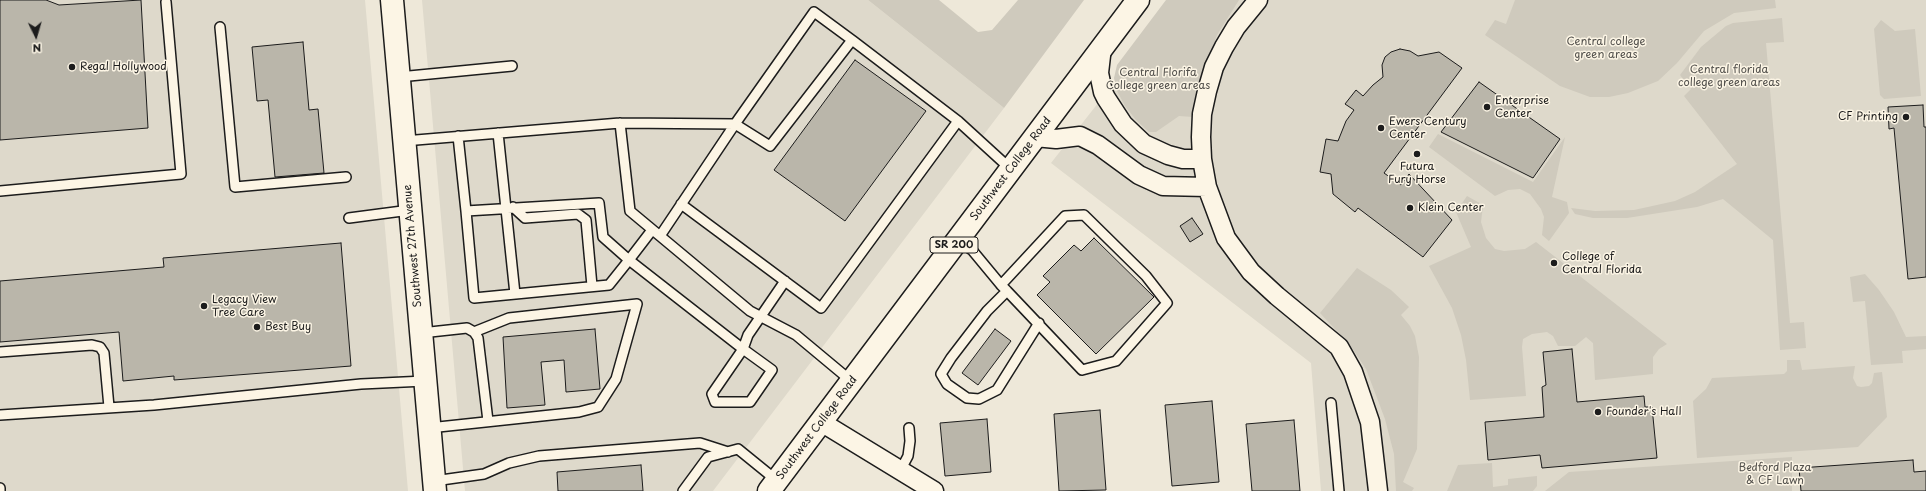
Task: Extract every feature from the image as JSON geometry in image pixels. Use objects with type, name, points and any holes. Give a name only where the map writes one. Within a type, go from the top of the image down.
[{"type":"main road","name":"Southwest 27th Avenue","points":[[392,0],[435,486]]},
{"type":"main road","name":"Southwest College Road","points":[[766,486],[844,375],[1096,40],[1122,0]]},
{"type":"main road","name":"Southwest College Road","points":[[766,486],[821,422],[1138,0]]},
{"type":"street","points":[[1258,0],[1236,27],[1214,67],[1202,114],[1202,159],[1207,187],[1226,238],[1251,272],[1277,296],[1339,347],[1353,372],[1370,422],[1378,491]]},
{"type":"street","points":[[1102,47],[1099,73],[1103,92],[1123,124],[1144,144],[1168,155],[1183,159],[1202,159]]},
{"type":"street","points":[[1035,137],[1056,139],[1080,136],[1098,145],[1138,175],[1164,186],[1207,187]]},
{"type":"street","points":[[821,422],[934,491]]},
{"type":"lane","points":[[0,191],[181,174],[166,2]]},
{"type":"lane","points":[[660,236],[735,124],[814,12],[958,121],[1004,163]]},
{"type":"lane","points":[[220,28],[235,187],[346,177]]},
{"type":"lane","points":[[404,141],[620,123],[735,124],[770,146],[852,40]]},
{"type":"lane","points":[[399,76],[512,66]]},
{"type":"lane","points":[[681,204],[821,308],[958,121]]},
{"type":"lane","points":[[620,123],[630,211],[750,311],[796,335],[844,375]]},
{"type":"lane","points":[[498,133],[509,208],[515,294]]},
{"type":"lane","points":[[458,136],[474,298],[608,285],[652,230]]},
{"type":"lane","points":[[466,211],[599,203],[603,237],[629,260],[743,349],[772,370],[750,402],[715,402],[712,394],[743,349],[748,335],[784,281]]},
{"type":"lane","points":[[509,208],[525,218],[578,214],[586,220],[592,286]]},
{"type":"lane","points":[[350,218],[410,210]]},
{"type":"lane","points":[[958,240],[972,250],[1004,288],[1082,370],[1116,361],[1167,303],[1146,276],[1084,215],[1065,216],[1004,288],[951,358],[941,374],[947,384],[967,398],[979,399],[997,390],[1038,324]]},
{"type":"lane","points":[[421,333],[471,330],[509,318],[637,304],[616,379],[598,407],[579,412],[429,428]]},
{"type":"lane","points":[[471,330],[478,338],[488,421]]},
{"type":"lane","points":[[0,352],[92,344],[100,347],[104,353],[109,407]]},
{"type":"lane","points":[[0,415],[154,405],[196,400],[239,398],[361,384],[426,381]]},
{"type":"lane","points":[[1331,403],[1339,491]]},
{"type":"lane","points":[[900,471],[908,456],[910,441],[909,428]]},
{"type":"lane","points":[[435,486],[484,474],[509,463],[539,456],[700,443],[728,452]]},
{"type":"lane","points":[[684,491],[708,457],[738,449],[766,486]]},
{"type":"shaded area","points":[[0,0],[365,0],[408,491],[0,491]]},
{"type":"shaded area","points":[[422,0],[868,0],[1004,108],[713,491],[465,491]]},
{"type":"shaded area","name":"College of Central Florida","points":[[1179,0],[1926,0],[1926,491],[1321,491],[1311,363],[1051,163]]},
{"type":"green space","points":[[868,0],[939,0],[978,32],[992,30],[1018,0],[1084,0],[1004,108]]},
{"type":"green space","name":"Central Florifa College green areas","points":[[1166,0],[1239,0],[1217,35],[1195,98],[1193,117],[1179,116],[1156,132],[1149,132],[1136,120],[1125,106],[1116,89],[1114,78],[1117,65]]},
{"type":"green space","name":"Central college green areas","points":[[1515,0],[1775,0],[1776,8],[1734,13],[1704,31],[1677,63],[1658,81],[1628,93],[1609,97],[1590,97],[1560,86],[1485,35],[1495,20],[1506,24]]},
{"type":"green space","name":"Central florida college green areas","points":[[1782,18],[1784,42],[1766,43],[1790,323],[1804,322],[1806,348],[1780,350],[1773,240],[1723,199],[1697,207],[1627,218],[1593,218],[1575,214],[1571,208],[1595,211],[1634,210],[1675,201],[1695,192],[1737,164],[1684,96],[1691,89],[1680,75],[1701,47],[1726,26],[1733,23]]},
{"type":"green space","points":[[1881,20],[1895,31],[1915,29],[1921,96],[1884,99],[1880,95],[1874,29]]},
{"type":"green space","points":[[1438,134],[1533,182],[1565,137],[1552,197],[1567,202],[1569,213],[1549,241],[1542,235],[1544,217],[1541,209],[1530,194],[1520,189],[1508,190],[1495,196],[1429,147]]},
{"type":"green space","points":[[1467,196],[1483,205],[1481,222],[1486,238],[1495,249],[1504,251],[1525,249],[1536,242],[1667,344],[1659,349],[1653,357],[1653,374],[1595,380],[1593,343],[1586,337],[1575,346],[1558,346],[1553,336],[1547,332],[1532,334],[1523,339],[1522,347],[1526,396],[1470,400],[1466,360],[1461,335],[1452,308],[1429,266],[1471,247],[1456,212]]},
{"type":"green space","points":[[1357,268],[1391,290],[1409,307],[1401,315],[1410,326],[1415,336],[1419,357],[1417,449],[1403,482],[1414,488],[1412,491],[1396,491],[1394,454],[1385,419],[1366,369],[1350,345],[1320,313]]},
{"type":"green space","points":[[1865,274],[1879,290],[1894,312],[1906,337],[1926,336],[1926,349],[1902,351],[1903,363],[1871,365],[1865,301],[1853,302],[1850,277]]},
{"type":"green space","points":[[1787,360],[1800,360],[1802,370],[1855,366],[1853,378],[1857,386],[1861,387],[1869,386],[1872,383],[1874,373],[1882,372],[1887,417],[1858,447],[1697,458],[1693,401],[1706,389],[1712,378],[1784,374],[1787,371]]},
{"type":"green space","name":"Bedford Plaza & CF Lawn","points":[[1792,457],[1792,491],[1545,491],[1569,472]]},
{"type":"green space","points":[[1492,463],[1493,487],[1508,485],[1508,479],[1537,476],[1537,486],[1533,491],[1447,491],[1458,465]]},
{"type":"building","name":"Regal Hollywood","points":[[0,0],[46,0],[59,5],[141,0],[148,128],[0,140]]},
{"type":"building","points":[[303,42],[309,110],[318,109],[324,173],[275,177],[268,100],[257,101],[252,47]]},
{"type":"building","name":"Ewers Century Center","points":[[1400,49],[1410,51],[1418,56],[1439,52],[1462,68],[1384,173],[1401,185],[1409,174],[1452,220],[1423,257],[1358,208],[1355,212],[1333,194],[1331,174],[1320,172],[1326,139],[1338,141],[1346,121],[1354,110],[1345,104],[1356,90],[1363,96],[1383,77],[1382,65],[1385,57],[1391,52]]},
{"type":"building","points":[[855,60],[926,111],[845,221],[774,170]]},
{"type":"building","name":"Enterprise Center","points":[[1479,82],[1560,139],[1533,178],[1441,132]]},
{"type":"building","points":[[1923,105],[1924,127],[1926,127],[1926,277],[1908,279],[1894,128],[1889,129],[1888,107]]},
{"type":"building","points":[[1192,218],[1203,234],[1190,242],[1180,226]]},
{"type":"building","points":[[1094,238],[1154,297],[1096,354],[1037,295],[1050,282],[1043,276],[1074,245],[1081,251]]},
{"type":"building","points":[[341,243],[351,366],[174,380],[174,376],[123,381],[119,332],[0,342],[0,281],[164,267],[163,258]]},
{"type":"building","points":[[595,329],[600,389],[566,392],[564,360],[541,362],[545,405],[507,408],[503,337]]},
{"type":"building","points":[[995,329],[1011,341],[978,385],[962,373]]},
{"type":"building","name":"Founder's Hall","points":[[1572,349],[1577,402],[1644,396],[1645,407],[1652,407],[1657,458],[1542,468],[1540,455],[1488,460],[1485,422],[1544,417],[1542,387],[1546,385],[1543,352]]},
{"type":"building","points":[[1212,401],[1219,482],[1172,486],[1165,405]]},
{"type":"building","points":[[1100,410],[1106,490],[1059,491],[1054,414]]},
{"type":"building","points":[[987,419],[991,472],[945,476],[940,423]]},
{"type":"building","points":[[1294,420],[1300,491],[1252,491],[1246,424]]},
{"type":"building","points":[[1913,460],[1914,472],[1926,471],[1926,491],[1801,491],[1799,468]]},
{"type":"building","points":[[641,465],[643,491],[558,491],[557,472]]},
{"type":"place","name":"Regal Hollywood","points":[[72,67]]},
{"type":"place","name":"Enterprise Center","points":[[1487,107]]},
{"type":"place","name":"CF Printing","points":[[1906,117]]},
{"type":"place","name":"Ewers Century Center","points":[[1381,128]]},
{"type":"place","name":"Futura Fury Horse","points":[[1417,154]]},
{"type":"place","name":"Klein Center","points":[[1410,208]]},
{"type":"place","name":"College of Central Florida","points":[[1554,263]]},
{"type":"place","name":"Legacy View Tree Care","points":[[204,306]]},
{"type":"place","name":"Best Buy","points":[[257,327]]},
{"type":"place","name":"Founder's Hall","points":[[1598,412]]}]
